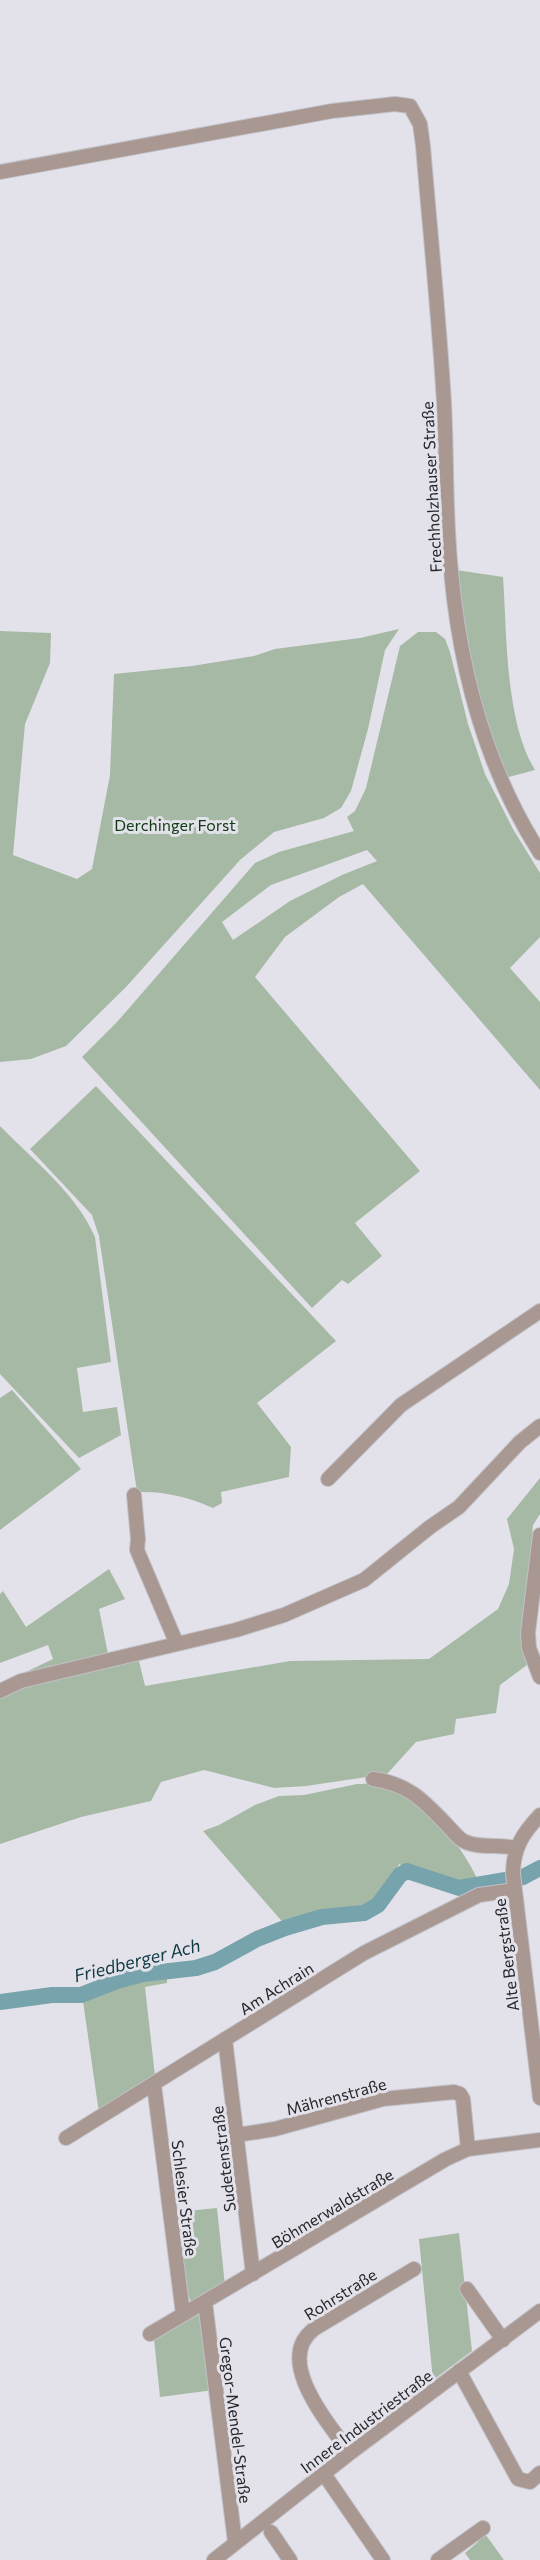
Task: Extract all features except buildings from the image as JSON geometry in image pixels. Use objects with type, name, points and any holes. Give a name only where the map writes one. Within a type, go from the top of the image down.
[{"type":"street","name":"Frechholzhauser Straße","points":[[0,172],[320,113],[394,104],[410,106],[420,124],[423,146],[441,358],[451,569],[461,650],[470,691],[490,758],[524,827],[540,853]]},
{"type":"street","points":[[328,1479],[401,1405],[540,1311]]},
{"type":"street","points":[[0,1691],[21,1681],[176,1642],[236,1630],[284,1615],[364,1580],[430,1527],[459,1507],[520,1442],[540,1426]]},
{"type":"street","points":[[134,1495],[137,1550],[176,1642]]},
{"type":"street","points":[[540,1536],[528,1634],[529,1648],[540,1677]]},
{"type":"street","points":[[373,1779],[390,1781],[422,1798],[461,1840],[474,1846],[500,1845],[516,1848]]},
{"type":"street","name":"Alte Bergstraße","points":[[540,1815],[528,1828],[516,1848],[514,1883],[540,2098]]},
{"type":"street","name":"Am Achrain","points":[[66,2138],[347,1962],[400,1933],[479,1895],[514,1883]]},
{"type":"street","name":"Sudetenstraße","points":[[225,2039],[253,2274]]},
{"type":"street","name":"Schlesier Straße","points":[[154,2085],[183,2314]]},
{"type":"street","name":"Mährenstraße","points":[[237,2135],[284,2127],[383,2099],[454,2092],[460,2094],[463,2099],[468,2149]]},
{"type":"street","name":"Böhmerwaldstraße","points":[[150,2334],[446,2159],[468,2149],[540,2139]]},
{"type":"street","name":"Rohrstraße","points":[[350,2453],[305,2384],[300,2364],[302,2342],[315,2329],[414,2269]]},
{"type":"street","points":[[467,2289],[503,2340]]},
{"type":"street","name":"Gregor-Mendel-Straße","points":[[205,2302],[235,2542]]},
{"type":"street","name":"Innere Industriestraße","points":[[214,2560],[350,2453],[540,2311]]},
{"type":"street","points":[[459,2372],[518,2480],[530,2482],[540,2473]]},
{"type":"street","points":[[324,2474],[382,2560]]},
{"type":"street","points":[[438,2560],[483,2529]]},
{"type":"street","points":[[271,2532],[290,2560]]},
{"type":"green space","points":[[456,570],[503,577],[509,677],[513,702],[525,750],[535,770],[505,778],[487,730],[467,650]]},
{"type":"green space","name":"Derchinger Forst","points":[[399,629],[385,650],[368,729],[351,791],[341,808],[324,818],[274,832],[240,860],[126,987],[66,1046],[31,1059],[0,1062],[0,631],[51,633],[50,663],[25,724],[13,855],[77,879],[92,869],[110,775],[114,674],[192,666],[254,656],[275,649],[360,638]]},
{"type":"green space","points":[[418,632],[436,632],[445,639],[468,724],[485,774],[513,829],[540,873],[540,937],[510,968],[540,1002],[540,1090],[363,884],[339,897],[285,937],[255,977],[420,1171],[355,1223],[382,1256],[348,1284],[342,1280],[312,1308],[82,1057],[117,1022],[255,863],[279,852],[354,831],[347,817],[355,811],[366,788],[400,646]],"holes":[[[367,850],[377,861],[342,875],[290,901],[233,940],[222,922],[271,885]]]},
{"type":"green space","points":[[96,1086],[336,1341],[257,1403],[291,1447],[289,1477],[221,1492],[222,1503],[213,1508],[176,1496],[137,1492],[99,1236],[92,1215],[30,1149]]},
{"type":"green space","points":[[0,1126],[40,1164],[77,1206],[95,1237],[111,1362],[77,1368],[83,1412],[117,1407],[121,1435],[79,1458],[0,1374]]},
{"type":"green space","points":[[12,1390],[81,1469],[0,1530],[0,1398]]},
{"type":"green space","points":[[540,1478],[540,1514],[533,1525],[523,1645],[521,1646],[527,1665],[500,1685],[496,1713],[456,1719],[454,1734],[416,1742],[387,1774],[306,1786],[274,1788],[204,1770],[161,1782],[151,1801],[81,1817],[0,1844],[0,1692],[5,1682],[53,1659],[48,1645],[0,1663],[0,1594],[3,1591],[26,1627],[109,1569],[125,1599],[99,1609],[108,1654],[119,1664],[139,1661],[145,1686],[290,1661],[429,1659],[498,1609],[509,1584],[514,1549],[507,1519]]},
{"type":"green space","points":[[357,1784],[389,1784],[417,1801],[431,1813],[456,1844],[476,1875],[482,1889],[458,1892],[412,1877],[403,1880],[400,1863],[375,1904],[359,1911],[325,1915],[286,1926],[203,1831],[255,1805],[279,1796],[304,1795]]},
{"type":"green space","points":[[167,1977],[167,1983],[145,1987],[155,2076],[99,2113],[83,2001],[117,1987]]},
{"type":"green space","points":[[217,2208],[225,2286],[191,2302],[186,2291],[177,2212]]},
{"type":"green space","points":[[459,2233],[472,2351],[433,2380],[419,2239]]},
{"type":"green space","points":[[198,2315],[202,2319],[214,2390],[160,2397],[154,2339]]},
{"type":"green space","points":[[483,2531],[504,2560],[470,2560],[465,2553],[478,2542],[475,2536]]},
{"type":"waterway","name":"Friedberger Ach","points":[[0,2002],[52,1995],[81,1995],[143,1974],[196,1968],[215,1962],[257,1939],[285,1928],[322,1917],[364,1913],[378,1905],[400,1875],[407,1871],[459,1888],[523,1877],[540,1868]]}]
